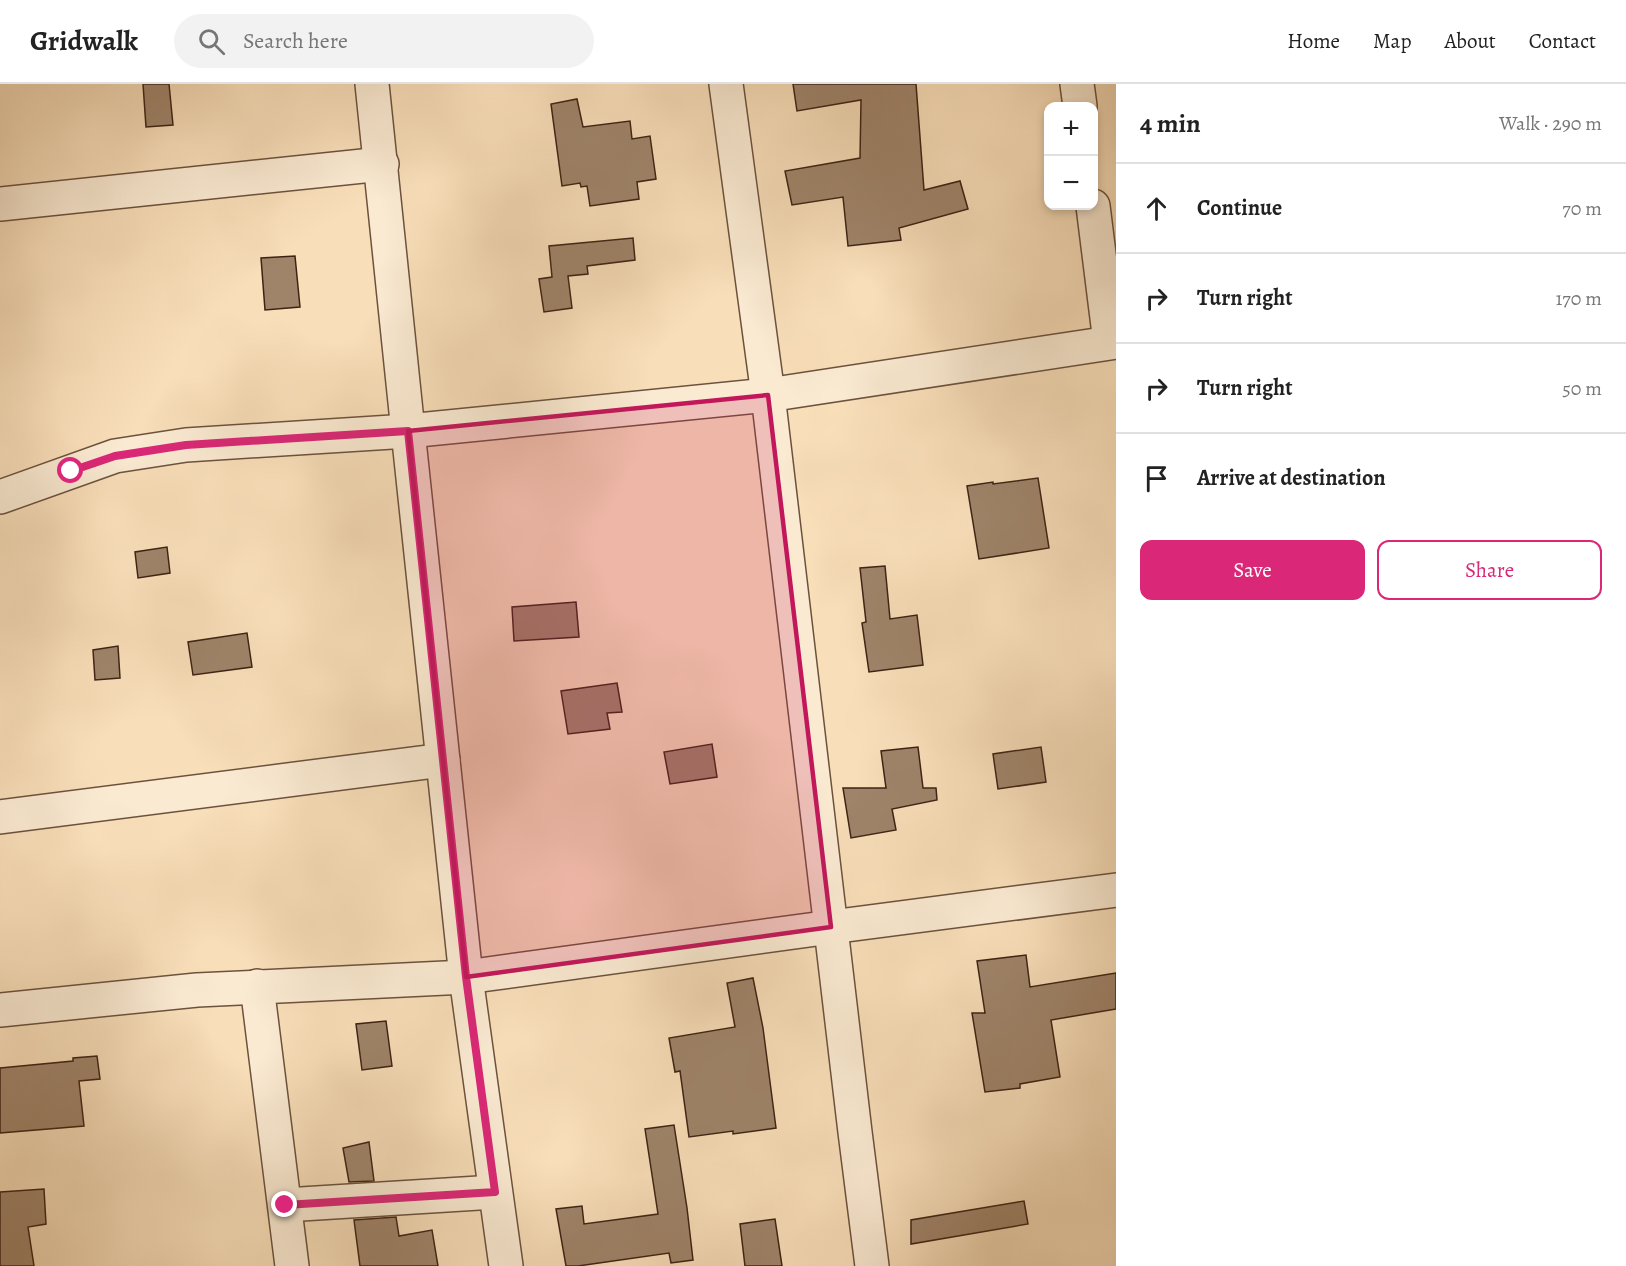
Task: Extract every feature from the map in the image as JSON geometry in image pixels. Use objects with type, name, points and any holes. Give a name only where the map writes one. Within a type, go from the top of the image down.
[{"type":"street","points":[[372,84],[466,977],[506,1266]]},
{"type":"street","points":[[726,84],[768,395],[872,1266]]},
{"type":"street","points":[[1077,84],[1079,102]]},
{"type":"street","points":[[0,204],[382,164]]},
{"type":"street","points":[[0,497],[104,460],[186,445],[408,431],[768,395],[1113,342],[1094,210]]},
{"type":"street","points":[[0,817],[443,760]]},
{"type":"street","points":[[0,1010],[197,990],[466,977],[1116,890]]},
{"type":"street","points":[[258,987],[292,1266]]},
{"type":"street","points":[[285,1205],[495,1192]]},
{"type":"highlighted area","points":[[768,395],[831,927],[466,977],[408,431]]},
{"type":"building","points":[[143,84],[169,84],[173,125],[146,127]]},
{"type":"building","points":[[793,84],[916,84],[924,190],[960,181],[968,209],[899,228],[901,240],[848,246],[843,197],[792,205],[785,171],[860,158],[861,100],[797,111]]},
{"type":"building","points":[[577,99],[583,127],[630,121],[632,139],[650,136],[656,179],[637,182],[639,199],[590,206],[587,186],[581,187],[580,183],[562,186],[551,104]]},
{"type":"building","points":[[633,238],[635,260],[587,266],[588,274],[568,276],[572,308],[544,312],[539,279],[552,277],[549,246]]},
{"type":"building","points":[[295,256],[300,307],[265,310],[261,258]]},
{"type":"building","points":[[1038,478],[1049,548],[979,559],[967,486]]},
{"type":"building","points":[[167,547],[170,573],[138,578],[135,552]]},
{"type":"building","points":[[885,566],[890,619],[917,615],[923,665],[869,672],[862,623],[866,622],[860,568]]},
{"type":"building","points":[[576,602],[579,637],[514,641],[512,607]]},
{"type":"building","points":[[247,633],[252,667],[193,675],[188,642]]},
{"type":"building","points":[[118,646],[120,678],[95,680],[93,650]]},
{"type":"building","points":[[617,683],[622,712],[607,713],[610,729],[568,734],[561,691]]},
{"type":"building","points":[[712,744],[717,777],[670,784],[664,752]]},
{"type":"building","points":[[918,747],[923,788],[936,788],[937,800],[892,809],[896,830],[851,838],[843,788],[886,788],[881,751]]},
{"type":"building","points":[[1041,747],[1046,782],[998,789],[993,754]]},
{"type":"building","points":[[1026,955],[1030,987],[1116,973],[1116,1009],[1051,1020],[1060,1077],[1020,1084],[1020,1088],[985,1092],[972,1013],[985,1013],[977,961]]},
{"type":"building","points":[[753,978],[763,1028],[776,1128],[689,1137],[680,1071],[675,1072],[669,1038],[735,1027],[727,983]]},
{"type":"building","points":[[386,1021],[392,1066],[362,1070],[356,1024]]},
{"type":"building","points":[[97,1056],[100,1079],[79,1081],[84,1126],[0,1133],[0,1068],[73,1061],[73,1058]]},
{"type":"building","points":[[674,1125],[693,1260],[671,1263],[669,1253],[566,1266],[556,1209],[582,1206],[584,1224],[658,1214],[645,1129]]},
{"type":"building","points":[[369,1142],[374,1181],[349,1182],[343,1148]]},
{"type":"building","points":[[44,1189],[46,1224],[28,1227],[34,1266],[0,1266],[0,1192]]},
{"type":"building","points":[[1024,1201],[1028,1224],[911,1244],[911,1220]]},
{"type":"building","points":[[396,1217],[399,1236],[432,1230],[438,1266],[360,1266],[354,1220]]},
{"type":"building","points":[[775,1219],[782,1266],[745,1266],[740,1224]]},
{"type":"route","points":[[71,471],[115,456],[186,445],[408,431],[466,977],[495,1192],[285,1205]]}]
